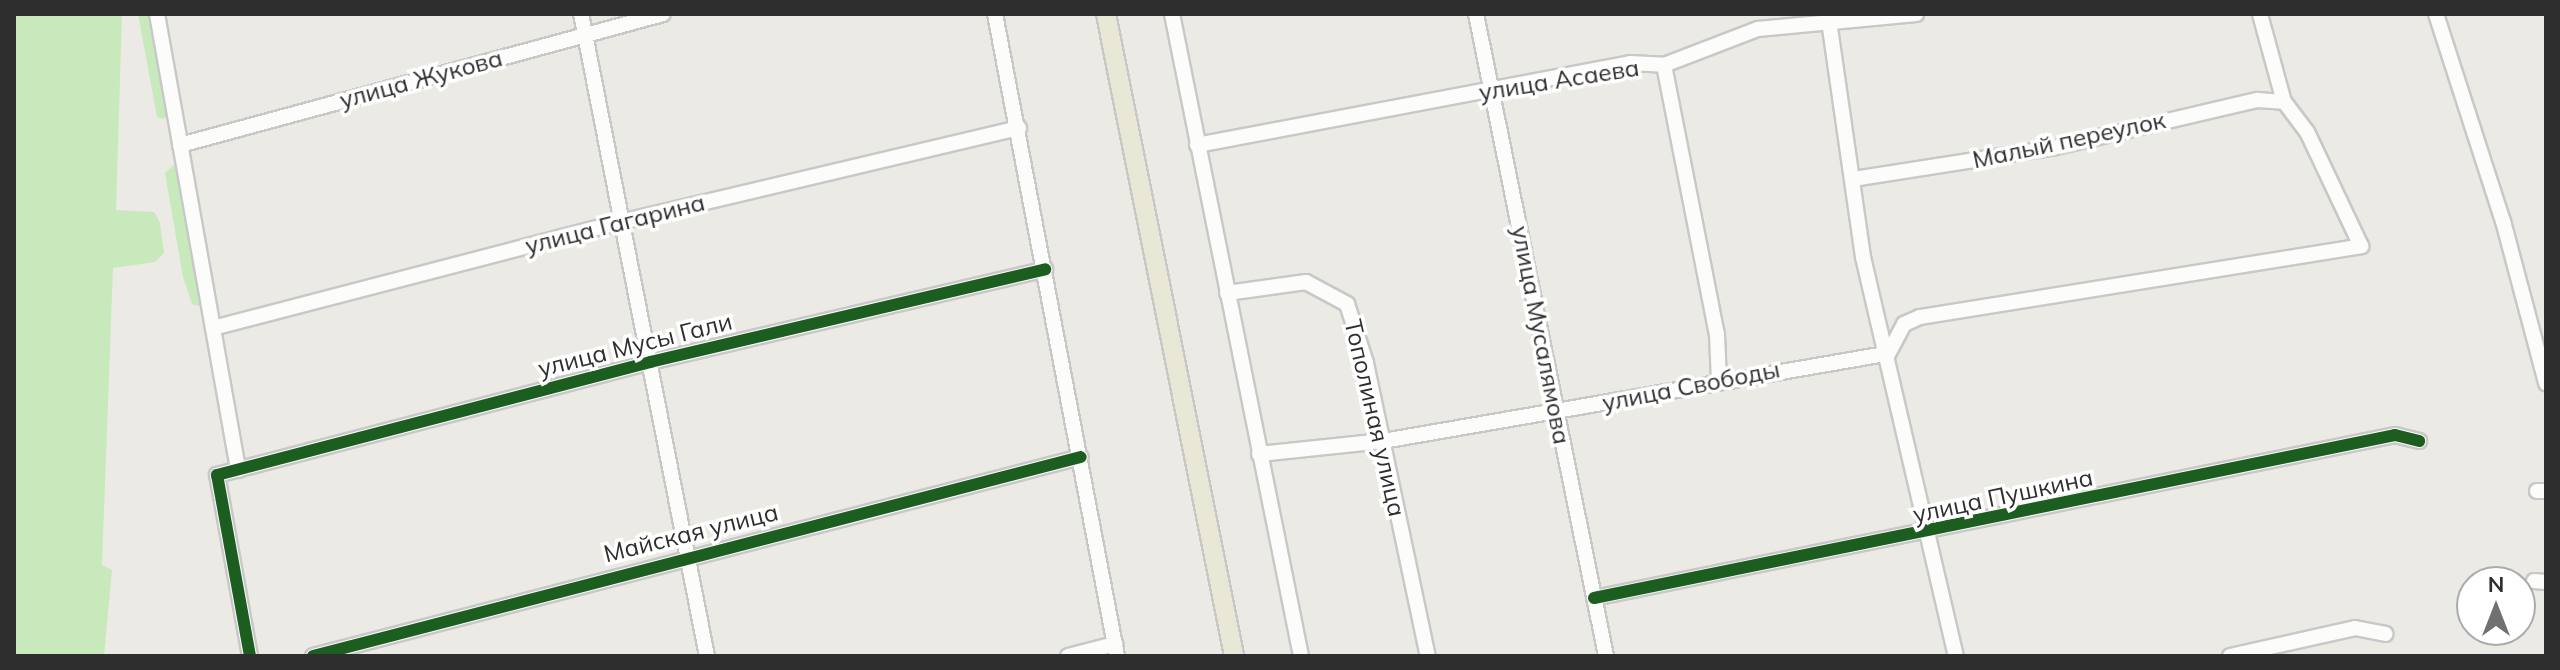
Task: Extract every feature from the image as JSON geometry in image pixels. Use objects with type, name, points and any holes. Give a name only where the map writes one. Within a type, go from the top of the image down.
[{"type":"main road","points":[[1106,14],[1234,656]]},
{"type":"street","points":[[157,14],[238,470],[217,475],[250,656]]},
{"type":"street","points":[[581,14],[707,656]]},
{"type":"street","name":"улица Жукова","points":[[180,145],[663,14]]},
{"type":"street","points":[[995,14],[1116,650],[1068,656]]},
{"type":"street","points":[[1172,14],[1301,656]]},
{"type":"street","name":"улица Мусалямова","points":[[1476,14],[1606,656]]},
{"type":"street","name":"улица Асаева","points":[[1197,145],[1630,63],[1664,65],[1758,29],[1828,17],[1916,14]]},
{"type":"street","points":[[1886,356],[1904,324],[1920,317],[2361,246],[2307,132],[2284,102],[2260,14]]},
{"type":"street","points":[[2436,14],[2503,221],[2546,383]]},
{"type":"street","points":[[1828,17],[1853,179],[1886,356],[1956,656]]},
{"type":"street","points":[[1664,65],[1717,334],[1719,381]]},
{"type":"street","name":"Малый переулок","points":[[1853,179],[2052,148],[2257,100],[2284,102]]},
{"type":"street","name":"улица Гагарина","points":[[213,328],[621,222],[1019,128]]},
{"type":"street","name":"улица Мусы Гали","points":[[238,470],[650,362],[1045,269]]},
{"type":"street","name":"Тополиная улица","points":[[1227,293],[1306,282],[1347,304],[1383,441],[1428,656]]},
{"type":"street","name":"улица Свободы","points":[[1259,454],[1383,441],[1719,381],[1886,356]]},
{"type":"street","name":"улица Пушкина","points":[[1594,598],[1927,535],[2395,435],[2419,441]]},
{"type":"street","name":"Майская улица","points":[[313,656],[687,555],[1081,457]]},
{"type":"street","points":[[2230,656],[2355,628],[2385,634]]},
{"type":"green space","points":[[14,14],[122,14],[116,210],[154,212],[160,223],[164,253],[155,262],[113,268],[102,565],[112,570],[104,656],[14,656]]},
{"type":"green space","points":[[138,14],[153,14],[168,115],[164,119],[157,117]]},
{"type":"green space","points":[[174,165],[180,172],[203,299],[199,306],[192,304],[183,277],[165,173]]},
{"type":"cycle path","points":[[250,656],[217,475],[650,362],[1045,269]]},
{"type":"cycle path","points":[[1594,598],[2395,435],[2419,441]]},
{"type":"cycle path","points":[[313,656],[1081,457]]}]
